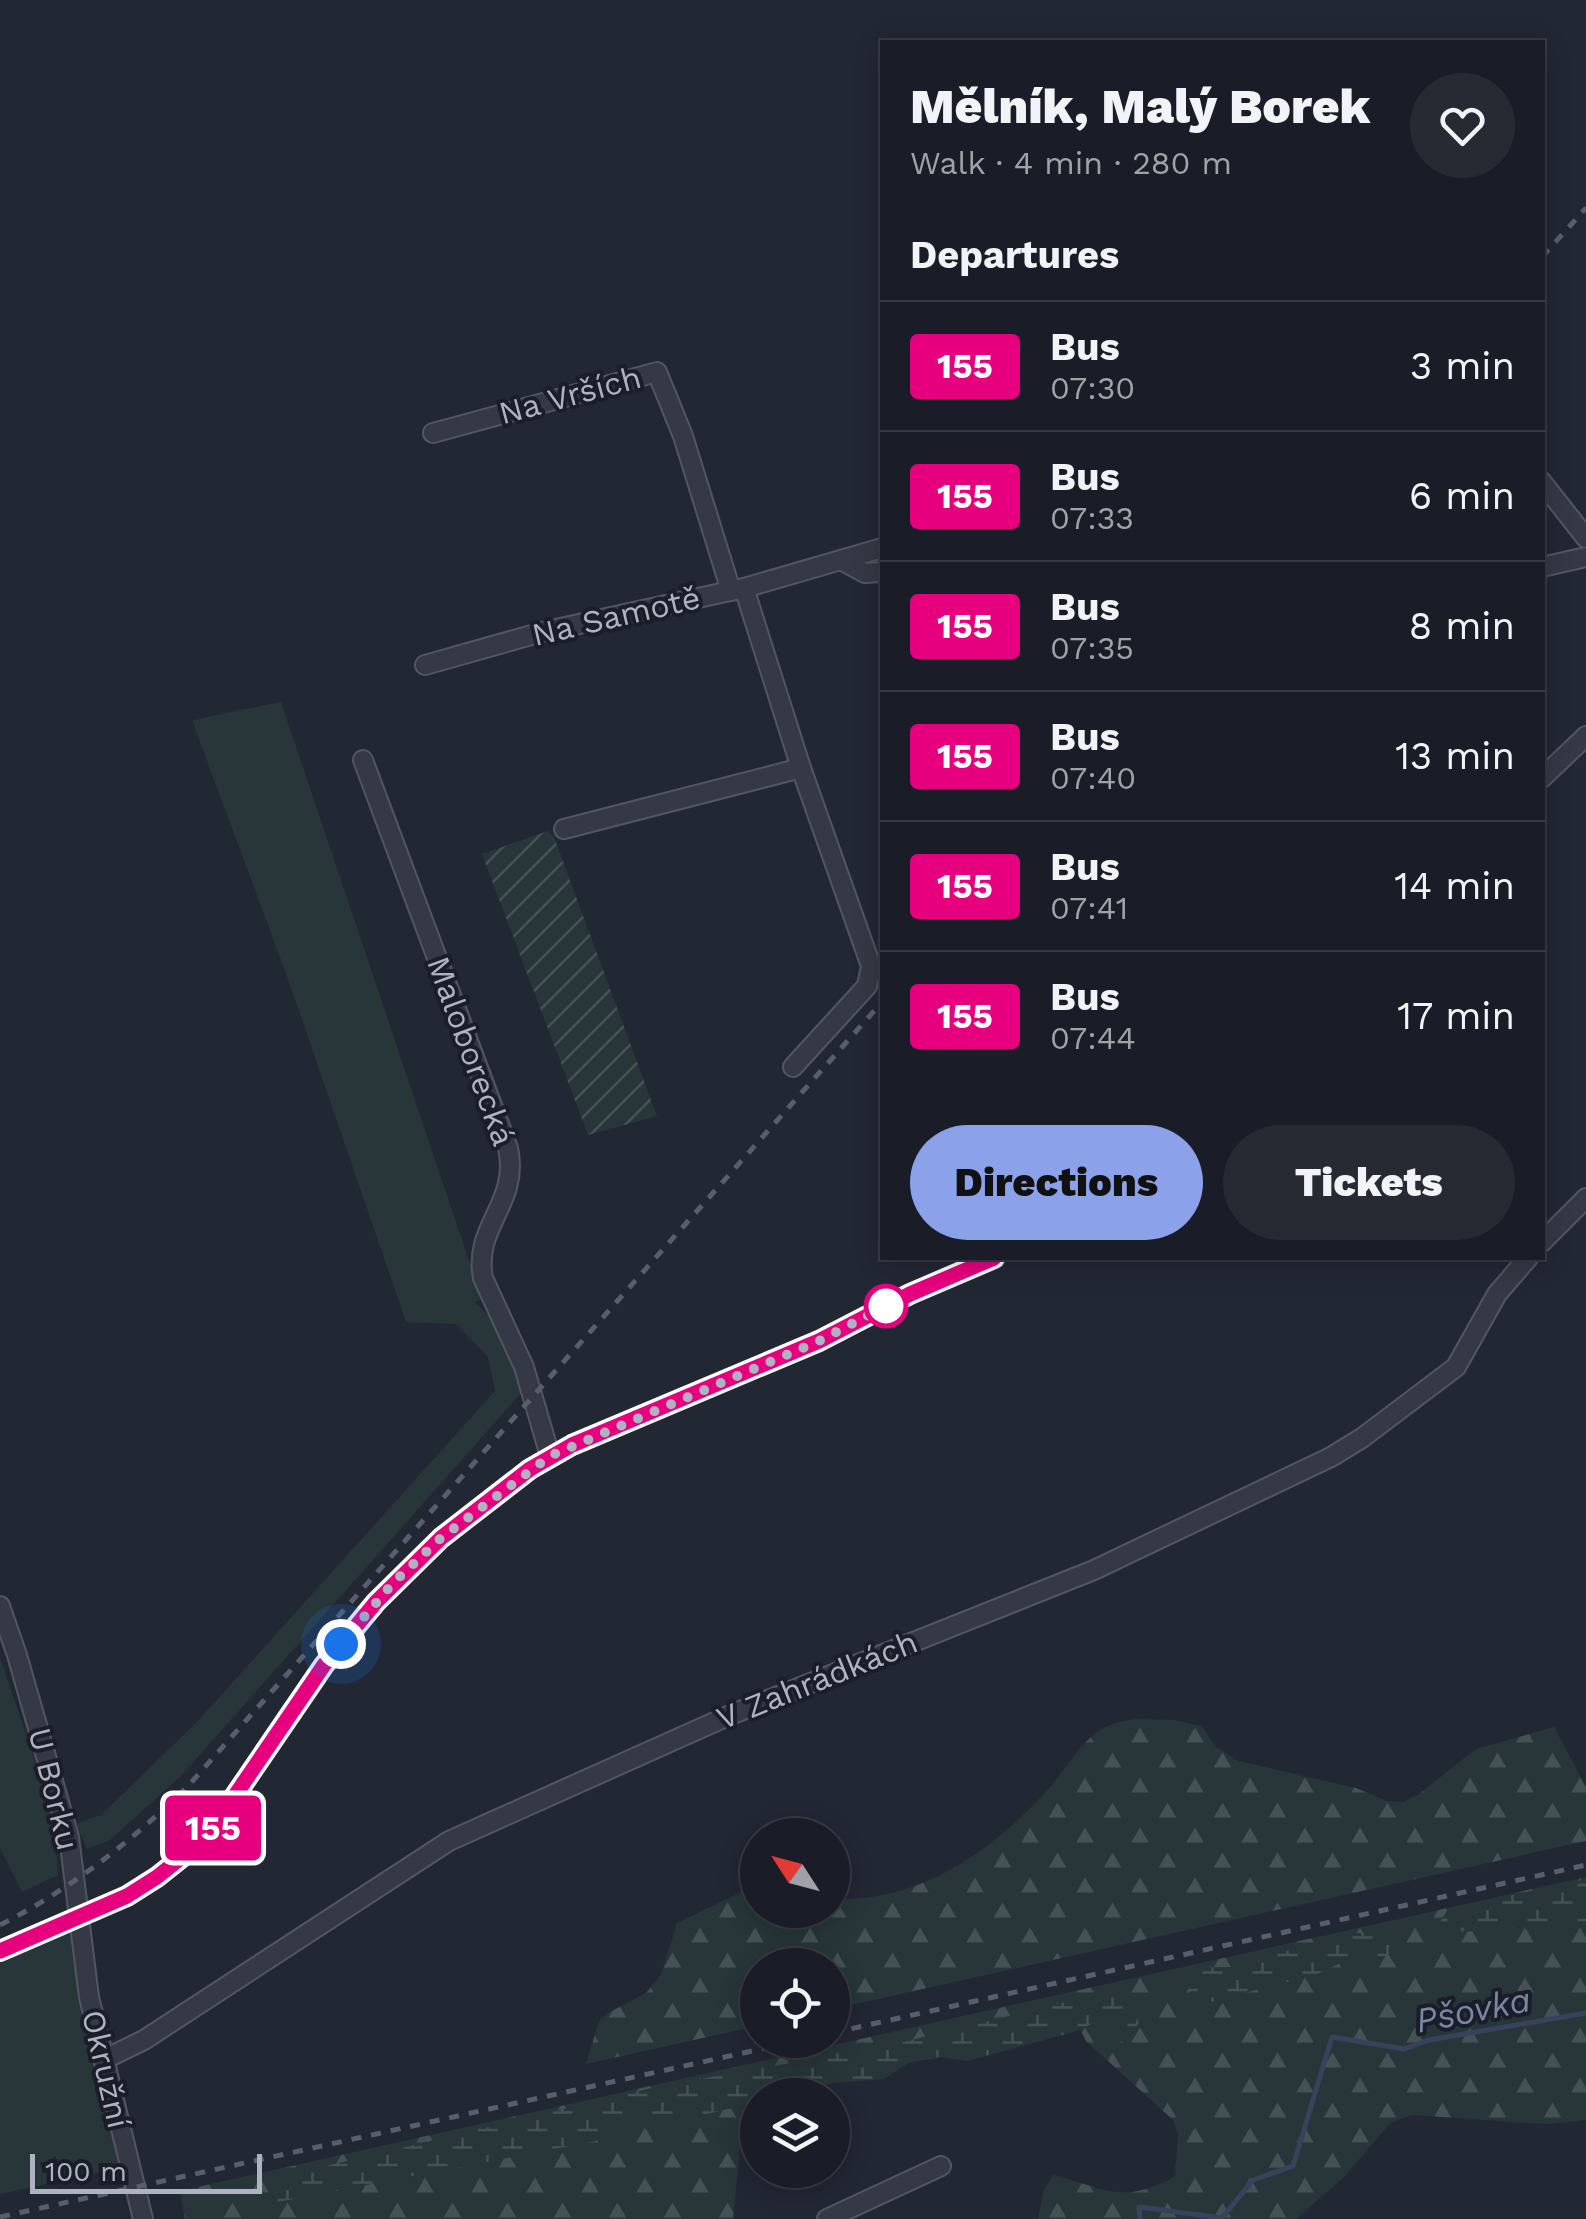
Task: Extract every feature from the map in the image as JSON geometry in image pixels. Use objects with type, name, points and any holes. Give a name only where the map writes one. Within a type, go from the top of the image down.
[{"type":"street","name":"Na Vrších","points":[[432,432],[657,372],[737,589]]},
{"type":"street","points":[[1545,486],[1586,538]]},
{"type":"street","name":"Na Samotě","points":[[426,665],[490,646],[737,589],[880,549]]},
{"type":"street","points":[[1545,566],[1586,557]]},
{"type":"street","points":[[841,560],[865,573],[880,572]]},
{"type":"street","name":"Na Samotě","points":[[737,589],[872,974],[867,986],[793,1067]]},
{"type":"street","points":[[1545,775],[1586,736]]},
{"type":"street","name":"Maloborecká","points":[[364,760],[508,1148],[510,1184],[486,1234],[480,1264],[524,1367],[550,1456]]},
{"type":"street","points":[[564,828],[801,768]]},
{"type":"street","points":[[1545,1239],[1586,1198]]},
{"type":"street","points":[[0,1951],[127,1896],[206,1838],[324,1665],[393,1583],[441,1538],[550,1456],[819,1341],[910,1294],[989,1260]]},
{"type":"street","name":"V Zahrádkách","points":[[103,2060],[144,2040],[449,1841],[728,1716],[1094,1570],[1331,1457],[1456,1367],[1503,1284],[1526,1260]]},
{"type":"street","name":"U Borku","points":[[0,1606],[18,1655],[69,1837],[78,1917]]},
{"type":"street","name":"Okružní","points":[[78,1917],[103,2060],[142,2219]]},
{"type":"street","points":[[827,2219],[941,2166]]},
{"type":"green space","points":[[281,702],[482,1299],[474,1302],[499,1331],[522,1392],[181,1776],[110,1840],[87,1849],[76,1824],[101,1815],[196,1723],[495,1391],[488,1357],[456,1324],[406,1322],[288,979],[193,723]]},
{"type":"green space","points":[[548,831],[554,837],[657,1116],[588,1135],[482,854]]},
{"type":"green space","points":[[0,1658],[53,1813],[58,1875],[22,1892],[0,1848]]},
{"type":"green space","points":[[1173,1720],[1202,1726],[1215,1746],[1238,1761],[1356,1788],[1387,1801],[1404,1802],[1476,1749],[1554,1727],[1586,1787],[1586,1841],[850,2005],[850,1948],[740,1948],[740,2030],[586,2064],[599,2021],[646,1993],[661,1975],[677,1923],[740,1893],[740,1928],[850,1928],[850,1898],[895,1892],[951,1870],[1024,1814],[1094,1735],[1120,1722]]},
{"type":"green space","points":[[1586,1877],[1586,2120],[1546,2124],[1412,2115],[1390,2123],[1345,2176],[1296,2219],[1038,2219],[1044,2190],[1053,2175],[1114,2192],[1141,2190],[1175,2176],[1178,2134],[1173,2120],[1086,2041],[1077,2023],[833,2078],[740,2078],[740,2146],[733,2219],[185,2219],[180,2191],[776,2058],[850,2058],[850,2041]]},
{"type":"green space","points":[[1586,1879],[1586,1921],[1464,1932],[1437,1927],[1448,1909]]},
{"type":"green space","points":[[71,1929],[119,2168],[0,2194],[0,1959]]},
{"type":"green space","points":[[1347,1933],[1398,1933],[1388,1956],[1352,1958],[1317,1974],[1188,2008],[1191,1968],[1233,1967]]},
{"type":"green space","points":[[1102,1993],[1124,1997],[1139,2023],[1122,2044],[1107,2017],[1074,2032],[967,2061],[940,2057],[908,2063],[884,2079],[740,2078],[740,2106],[657,2126],[636,2112],[596,2141],[257,2206],[280,2177],[656,2087],[818,2058],[850,2058],[850,2052]]},
{"type":"waterway","name":"Pšovka","points":[[1140,2219],[1139,2207],[1222,2218],[1253,2180],[1293,2166],[1332,2037],[1404,2049],[1429,2040],[1586,2013]]},
{"type":"railway","points":[[1545,254],[1586,208]]},
{"type":"railway","points":[[0,1925],[100,1862],[189,1785],[880,1004]]},
{"type":"railway","points":[[850,2029],[1586,1865]]},
{"type":"railway","points":[[0,2217],[740,2054]]},
{"type":"bus line","name":"155","points":[[0,1951],[127,1896],[206,1838],[324,1665],[376,1602],[441,1538],[530,1469],[572,1445],[819,1341],[910,1294],[989,1260]]},
{"type":"route","points":[[341,1644],[393,1583],[441,1538],[550,1456],[819,1341],[886,1306]]}]
